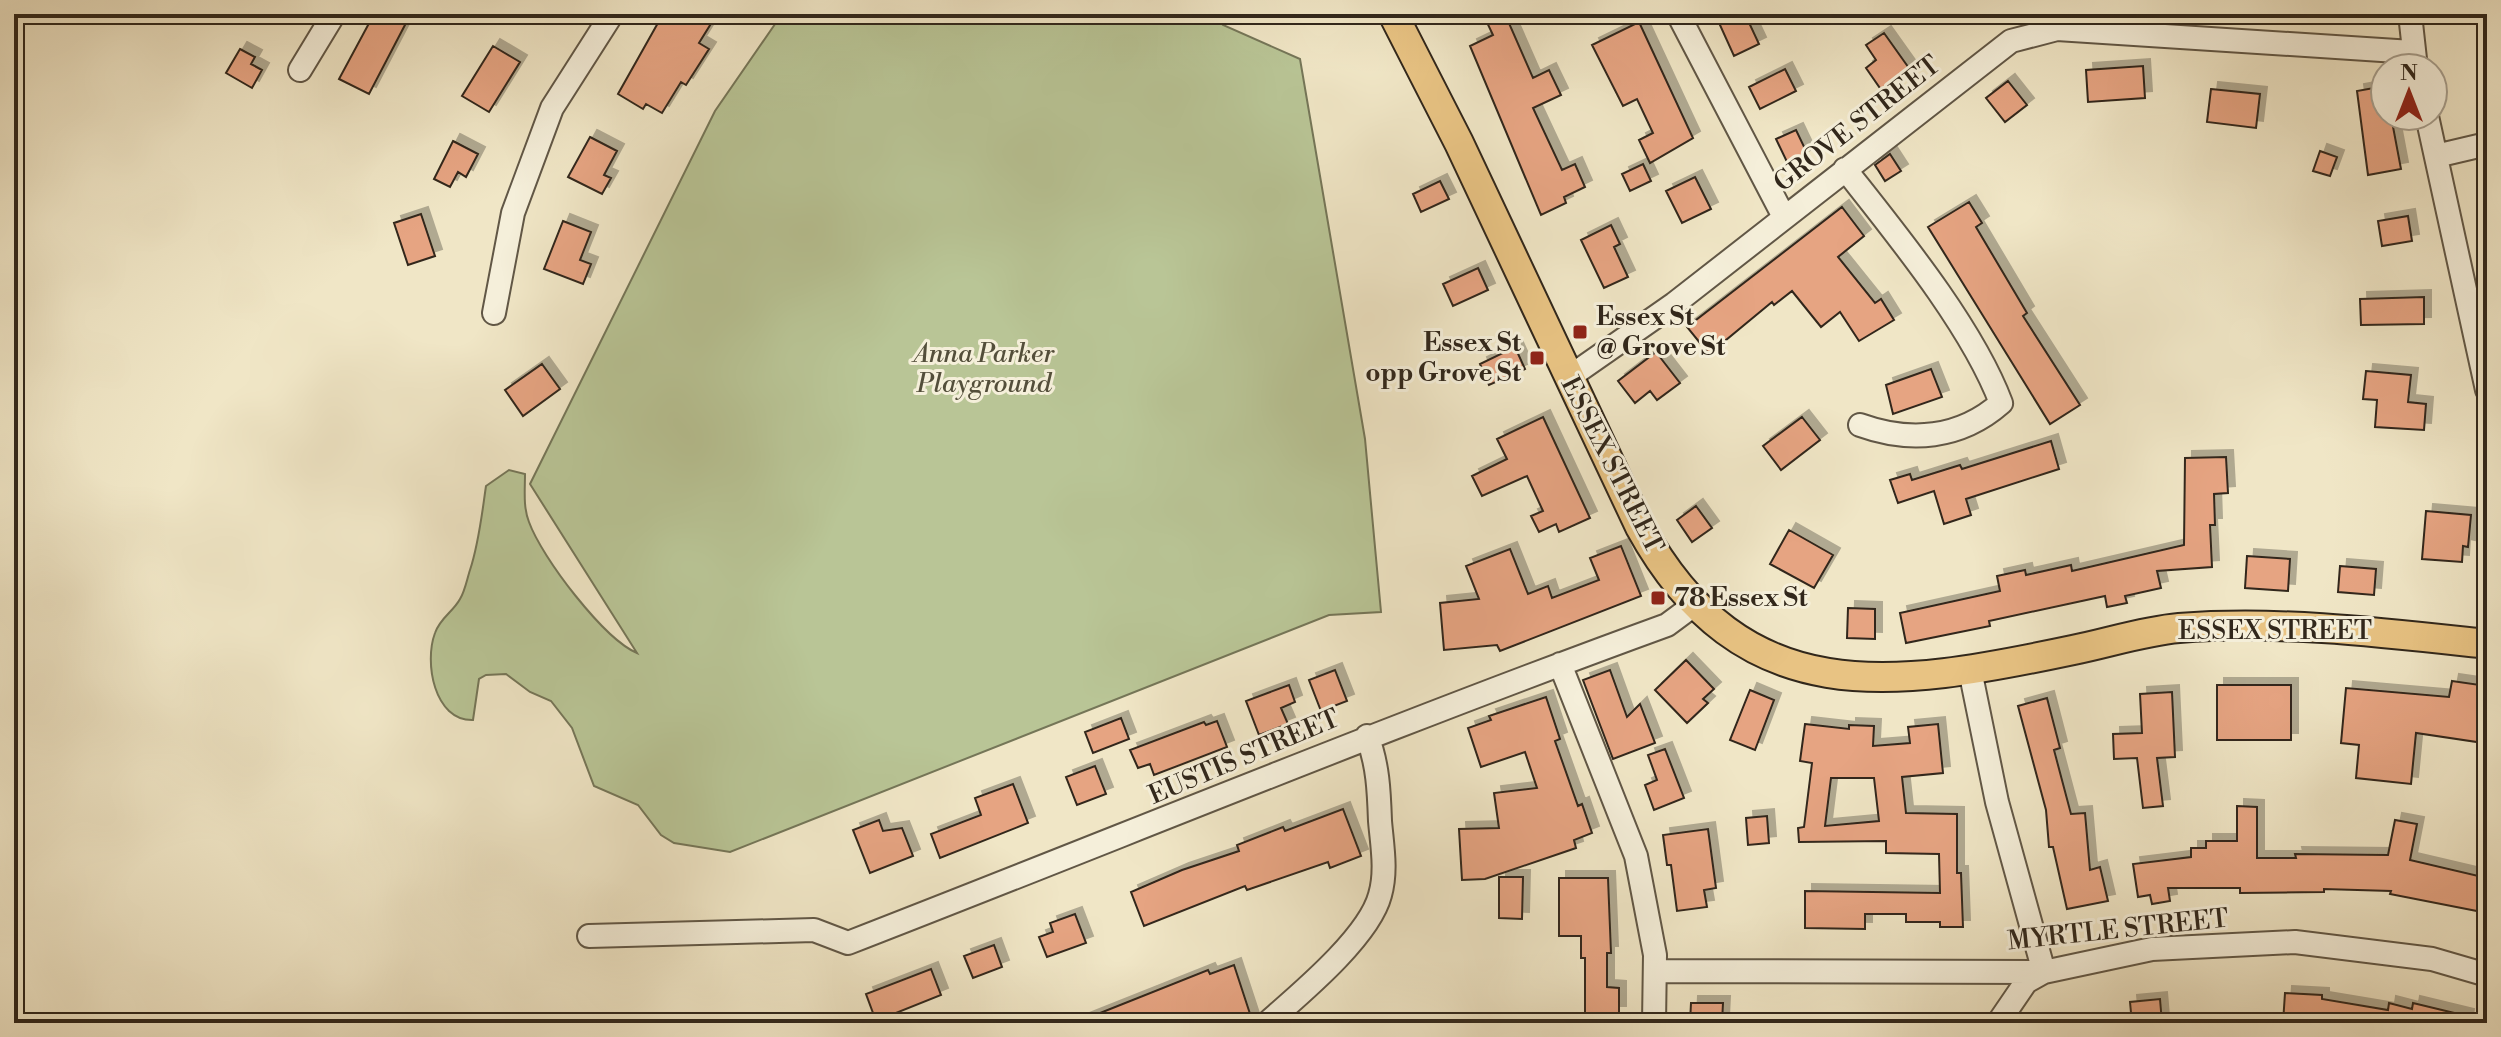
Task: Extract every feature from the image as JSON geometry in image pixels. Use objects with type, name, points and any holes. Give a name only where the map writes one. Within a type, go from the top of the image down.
[{"type":"main road","name":"ESSEX STREET","points":[[1393,14],[1459,143],[1640,527],[1674,583],[1694,605],[1736,639],[1811,670],[1841,676],[1894,679],[1970,670],[2178,628],[2355,628],[2487,644]]},
{"type":"street","points":[[300,70],[334,14]]},
{"type":"street","points":[[494,313],[513,213],[552,108],[612,14]]},
{"type":"street","points":[[1678,14],[1784,217]]},
{"type":"street","points":[[2410,14],[2413,52]]},
{"type":"street","name":"GROVE STREET","points":[[1568,378],[1674,304],[2011,41],[2057,29],[2098,23],[2369,55]]},
{"type":"street","points":[[2431,132],[2487,390]]},
{"type":"street","points":[[2436,156],[2487,144]]},
{"type":"street","points":[[1845,169],[1901,240],[1965,336],[1993,381],[2001,403],[1970,426],[1918,438],[1887,435],[1860,425]]},
{"type":"street","name":"EUSTIS STREET","points":[[589,936],[814,930],[848,943],[1183,814],[1367,736],[1667,625],[1694,605]]},
{"type":"street","points":[[1560,664],[1636,856],[1655,971],[1654,1023]]},
{"type":"street","points":[[1970,670],[1997,802],[2044,972],[2026,982],[1998,1023]]},
{"type":"street","points":[[1267,1023],[1317,978],[1368,921],[1380,897],[1383,870],[1378,775],[1367,736]]},
{"type":"street","name":"MYRTLE STREET","points":[[1655,971],[2044,972],[2152,949],[2295,942],[2432,959],[2487,975]]},
{"type":"green space","name":"Anna Parker Playground","points":[[782,14],[1213,14],[1223,25],[1300,59],[1365,439],[1381,612],[1329,615],[730,852],[674,843],[661,835],[638,805],[594,786],[572,728],[551,701],[530,692],[506,674],[486,675],[479,679],[473,720],[460,718],[449,711],[435,688],[432,645],[437,628],[465,589],[478,539],[486,486],[509,470],[525,474],[525,504],[529,522],[560,576],[608,632],[637,653],[530,484],[715,111]]},
{"type":"building","points":[[374,14],[391,14],[406,23],[369,94],[339,79]]},
{"type":"building","points":[[663,14],[717,14],[699,43],[709,49],[686,85],[681,82],[662,113],[646,104],[643,109],[618,94]]},
{"type":"building","points":[[1483,14],[1505,14],[1533,78],[1549,70],[1561,95],[1533,108],[1562,170],[1575,164],[1585,187],[1564,197],[1566,203],[1541,215],[1470,46],[1493,35]]},
{"type":"building","points":[[1715,14],[1745,14],[1759,44],[1734,56]]},
{"type":"building","points":[[1639,22],[1693,138],[1650,163],[1639,140],[1653,133],[1637,99],[1623,106],[1592,45]]},
{"type":"building","points":[[1884,33],[1911,71],[1882,91],[1866,68],[1876,60],[1866,45]]},
{"type":"building","points":[[493,46],[520,62],[489,112],[462,96]]},
{"type":"building","points":[[240,49],[255,57],[251,64],[262,70],[252,88],[226,73]]},
{"type":"building","points":[[2143,66],[2145,98],[2088,102],[2086,70]]},
{"type":"building","points":[[1785,69],[1796,91],[1760,109],[1749,87]]},
{"type":"building","points":[[2008,81],[2027,105],[2005,122],[1986,98]]},
{"type":"building","points":[[2211,89],[2260,94],[2256,128],[2207,122]]},
{"type":"building","points":[[2369,89],[2369,132],[2394,132],[2401,169],[2368,175],[2357,91]]},
{"type":"building","points":[[1796,130],[1808,155],[1788,164],[1776,139]]},
{"type":"building","points":[[590,137],[617,151],[604,175],[611,178],[602,194],[568,177]]},
{"type":"building","points":[[453,141],[478,154],[466,177],[458,172],[450,187],[434,179]]},
{"type":"building","points":[[2320,151],[2337,157],[2330,176],[2313,171]]},
{"type":"building","points":[[1890,154],[1901,171],[1885,181],[1875,165]]},
{"type":"building","points":[[1643,164],[1651,181],[1630,191],[1622,174]]},
{"type":"building","points":[[1695,177],[1711,209],[1682,223],[1666,191]]},
{"type":"building","points":[[1440,181],[1449,199],[1421,212],[1413,194]]},
{"type":"building","points":[[1969,202],[1982,223],[1976,227],[2027,313],[2023,316],[2080,405],[2050,424],[1928,227]]},
{"type":"building","points":[[1842,207],[1864,236],[1838,257],[1875,303],[1881,299],[1894,320],[1859,341],[1840,312],[1821,327],[1792,291],[1774,305],[1772,302],[1709,354],[1687,327]]},
{"type":"building","points":[[421,214],[435,256],[408,265],[394,223]]},
{"type":"building","points":[[2408,216],[2412,241],[2382,246],[2378,221]]},
{"type":"building","points":[[563,221],[591,232],[580,260],[591,264],[583,284],[544,269]]},
{"type":"building","points":[[1611,225],[1620,244],[1614,247],[1628,277],[1604,288],[1581,240]]},
{"type":"building","points":[[1478,268],[1488,290],[1453,306],[1443,284]]},
{"type":"building","points":[[2424,297],[2424,324],[2361,325],[2360,299]]},
{"type":"building","points":[[1515,347],[1525,369],[1489,385],[1480,364]]},
{"type":"building","points":[[1656,352],[1680,383],[1657,400],[1650,391],[1635,403],[1618,381]]},
{"type":"building","points":[[542,364],[560,389],[523,416],[505,390]]},
{"type":"building","points":[[1931,369],[1942,397],[1893,414],[1886,385]]},
{"type":"building","points":[[2366,371],[2411,375],[2408,402],[2426,404],[2424,430],[2375,427],[2377,400],[2363,399]]},
{"type":"building","points":[[1543,417],[1590,518],[1559,532],[1556,524],[1539,532],[1531,516],[1543,511],[1527,476],[1482,496],[1472,476],[1507,459],[1497,439]]},
{"type":"building","points":[[1802,417],[1820,440],[1781,470],[1763,446]]},
{"type":"building","points":[[2051,441],[2059,469],[1966,499],[1971,515],[1944,524],[1934,491],[1898,503],[1890,480],[1910,474],[1912,480],[1960,465],[1962,469]]},
{"type":"building","points":[[2226,457],[2228,493],[2214,494],[2215,525],[2210,525],[2212,567],[2157,571],[2161,588],[2125,596],[2127,603],[2107,607],[2105,596],[1989,621],[1990,626],[1906,643],[1900,613],[2000,591],[1997,576],[2025,570],[2026,575],[2071,565],[2072,571],[2184,545],[2185,458]]},
{"type":"building","points":[[1696,506],[1712,528],[1692,542],[1677,520]]},
{"type":"building","points":[[2426,511],[2471,515],[2468,547],[2463,546],[2462,562],[2422,559]]},
{"type":"building","points":[[1789,530],[1833,555],[1814,588],[1770,564]]},
{"type":"building","points":[[1621,546],[1641,596],[1500,651],[1497,645],[1444,650],[1440,603],[1479,599],[1466,566],[1510,549],[1528,594],[1548,586],[1552,598],[1599,580],[1590,558]]},
{"type":"building","points":[[2247,556],[2290,559],[2288,591],[2245,588]]},
{"type":"building","points":[[2340,566],[2376,569],[2374,595],[2338,592]]},
{"type":"building","points":[[1848,608],[1875,609],[1875,639],[1847,638]]},
{"type":"building","points":[[1686,660],[1714,689],[1703,699],[1708,703],[1687,723],[1655,690]]},
{"type":"building","points":[[1335,670],[1347,701],[1321,711],[1309,680]]},
{"type":"building","points":[[1610,670],[1627,717],[1640,704],[1655,743],[1613,759],[1583,680]]},
{"type":"building","points":[[2452,681],[2487,686],[2487,725],[2479,724],[2477,742],[2416,733],[2411,784],[2356,778],[2359,745],[2341,743],[2346,688],[2449,697]]},
{"type":"building","points":[[1289,685],[1295,702],[1281,708],[1288,724],[1259,735],[1246,701]]},
{"type":"building","points":[[2217,685],[2291,685],[2291,740],[2217,740]]},
{"type":"building","points":[[1750,690],[1774,700],[1755,750],[1730,740]]},
{"type":"building","points":[[2172,692],[2175,757],[2157,758],[2163,806],[2143,808],[2137,758],[2114,759],[2113,734],[2142,733],[2140,694]]},
{"type":"building","points":[[1546,697],[1560,739],[1555,741],[1578,806],[1582,804],[1592,833],[1574,840],[1576,848],[1485,879],[1462,880],[1459,829],[1499,828],[1494,793],[1537,788],[1525,752],[1481,767],[1468,728],[1491,720],[1489,716]]},
{"type":"building","points":[[2047,698],[2060,748],[2054,750],[2071,814],[2085,813],[2090,870],[2100,867],[2108,901],[2067,909],[2053,847],[2049,847],[2046,810],[2018,706]]},
{"type":"building","points":[[1121,718],[1129,739],[1093,753],[1085,732]]},
{"type":"building","points":[[1217,721],[1227,747],[1154,775],[1150,764],[1138,768],[1130,750],[1204,722],[1206,725]]},
{"type":"building","points":[[1805,724],[1849,729],[1849,725],[1874,726],[1873,746],[1910,743],[1908,727],[1938,724],[1943,773],[1902,777],[1906,813],[1957,814],[1957,873],[1961,873],[1963,927],[1940,927],[1940,922],[1906,922],[1906,914],[1865,914],[1865,929],[1805,928],[1805,891],[1940,893],[1939,854],[1886,853],[1886,841],[1799,842],[1798,828],[1804,827],[1812,763],[1800,761]],"holes":[[[1831,778],[1874,778],[1879,821],[1825,826]]]},
{"type":"building","points":[[1665,749],[1684,798],[1654,810],[1645,785],[1657,780],[1648,755]]},
{"type":"building","points":[[1095,766],[1106,794],[1077,805],[1066,777]]},
{"type":"building","points":[[1013,784],[1028,823],[940,858],[931,834],[981,815],[975,798]]},
{"type":"building","points":[[2237,806],[2257,807],[2257,858],[2296,858],[2295,854],[2388,855],[2395,820],[2417,824],[2410,860],[2487,878],[2487,913],[2390,894],[2391,891],[2324,889],[2324,892],[2240,893],[2240,888],[2168,888],[2170,901],[2152,904],[2150,895],[2138,897],[2133,864],[2191,857],[2191,848],[2206,848],[2206,841],[2237,841]]},
{"type":"building","points":[[1343,809],[1361,856],[1330,868],[1328,862],[1247,890],[1245,886],[1144,926],[1131,892],[1182,870],[1239,851],[1237,845]]},
{"type":"building","points":[[1767,816],[1769,843],[1748,845],[1746,818]]},
{"type":"building","points":[[879,820],[883,831],[902,828],[913,856],[870,873],[853,830]]},
{"type":"building","points":[[1708,829],[1716,888],[1704,890],[1707,907],[1677,911],[1671,865],[1667,865],[1663,835]]},
{"type":"building","points":[[1499,877],[1523,877],[1522,919],[1499,918]]},
{"type":"building","points":[[1559,878],[1608,878],[1611,953],[1607,953],[1607,987],[1619,988],[1619,1013],[1585,1013],[1585,958],[1581,958],[1581,936],[1559,936]]},
{"type":"building","points":[[1075,914],[1086,943],[1047,957],[1039,937],[1053,932],[1050,923]]},
{"type":"building","points":[[994,945],[1002,967],[973,978],[964,956]]},
{"type":"building","points":[[1234,965],[1253,1023],[1075,1023],[1208,970],[1210,974]]},
{"type":"building","points":[[931,969],[941,995],[876,1021],[866,994]]},
{"type":"building","points":[[2285,993],[2322,995],[2322,999],[2388,1010],[2389,1003],[2412,1009],[2413,1003],[2467,1016],[2466,1023],[2283,1023]]},
{"type":"building","points":[[2160,999],[2162,1023],[2132,1023],[2130,1002]]},
{"type":"building","points":[[1691,1003],[1723,1003],[1722,1023],[1690,1023]]},
{"type":"place","name":"Essex St @ Grove St","points":[[1580,332]]},
{"type":"place","name":"Essex St opp Grove St","points":[[1537,358]]},
{"type":"place","name":"78 Essex St","points":[[1658,598]]}]
